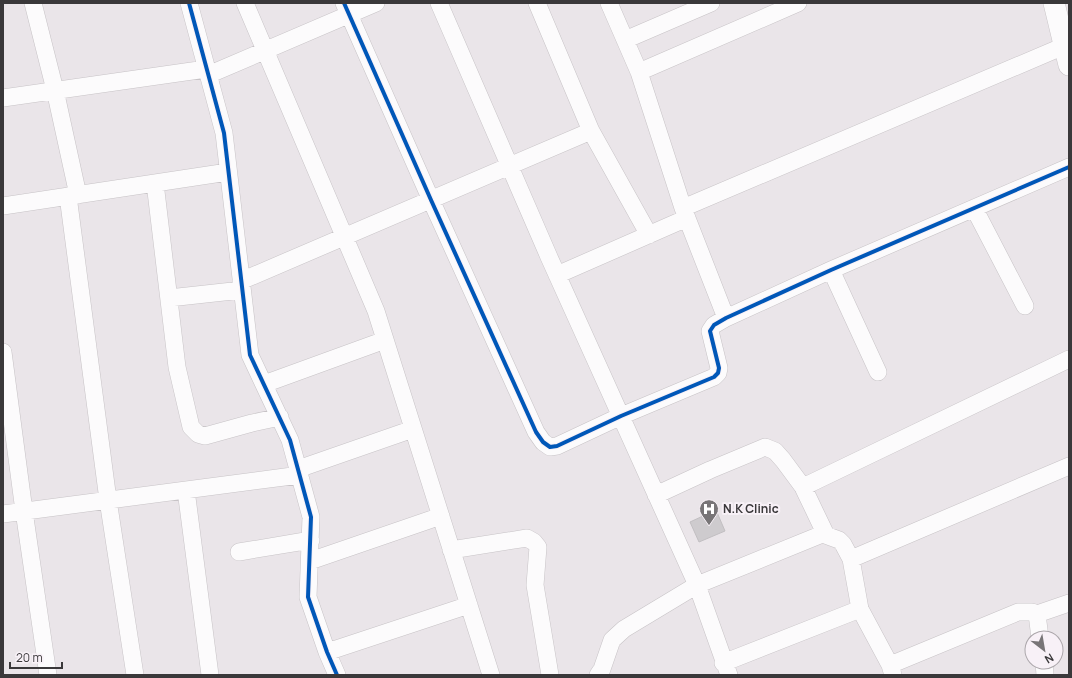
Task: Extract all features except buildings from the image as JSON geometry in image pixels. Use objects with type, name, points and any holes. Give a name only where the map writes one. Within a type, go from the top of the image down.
[{"type":"street","points":[[33,3],[55,90],[73,196],[108,500],[135,675]]},
{"type":"street","points":[[189,3],[224,133],[250,355],[290,440],[299,472],[311,517],[308,597],[327,652],[338,675]]},
{"type":"street","points":[[244,3],[376,311],[491,675]]},
{"type":"street","points":[[3,98],[55,90],[207,72],[265,51],[346,9],[376,3]]},
{"type":"street","points":[[439,3],[557,275],[697,585],[726,669],[860,609]]},
{"type":"street","points":[[537,3],[591,131],[649,235]]},
{"type":"street","points":[[608,3],[639,72],[685,213],[726,318]]},
{"type":"street","points":[[625,40],[711,3]]},
{"type":"street","points":[[639,72],[798,3]]},
{"type":"street","points":[[557,275],[649,235],[685,213],[1067,55],[1054,3]]},
{"type":"street","points":[[346,9],[536,432],[543,442],[550,447],[557,446],[621,416],[714,377],[718,373],[719,368],[710,331],[714,325],[726,318],[831,270],[1069,167]]},
{"type":"street","points":[[169,298],[242,286],[344,237],[591,131]]},
{"type":"street","points":[[3,206],[228,172]]},
{"type":"street","points":[[155,183],[177,367],[191,427],[198,434],[205,436],[252,423],[280,418]]},
{"type":"street","points":[[974,208],[1025,306]]},
{"type":"street","points":[[831,270],[878,372]]},
{"type":"street","points":[[264,384],[385,340]]},
{"type":"street","points":[[3,352],[48,675]]},
{"type":"street","points":[[803,487],[1069,359]]},
{"type":"street","points":[[3,514],[186,490],[299,472],[413,429]]},
{"type":"street","points":[[656,495],[710,470],[766,447],[775,451],[803,487],[825,533],[828,536],[839,540],[843,544],[851,559],[860,609],[892,670],[1018,612],[1027,611],[1037,614],[1069,603]]},
{"type":"street","points":[[851,559],[1069,466]]},
{"type":"street","points":[[186,490],[210,675]]},
{"type":"street","points":[[310,562],[441,516]]},
{"type":"street","points":[[598,675],[602,670],[612,640],[624,629],[697,585],[825,533]]},
{"type":"street","points":[[451,550],[526,538],[534,542],[538,547],[536,585],[550,675]]},
{"type":"street","points":[[239,552],[311,540]]},
{"type":"street","points":[[327,652],[468,605]]},
{"type":"street","points":[[1037,614],[1039,630]]},
{"type":"cycle path","points":[[189,3],[224,133],[250,355],[290,440],[311,517],[308,597],[327,652],[337,675]]},
{"type":"cycle path","points":[[344,3],[536,432],[543,442],[550,447],[557,446],[621,416],[714,377],[718,373],[719,368],[710,331],[714,325],[726,318],[831,270],[1069,167]]},
{"type":"place","name":"N.K Clinic","points":[[709,526]]}]
